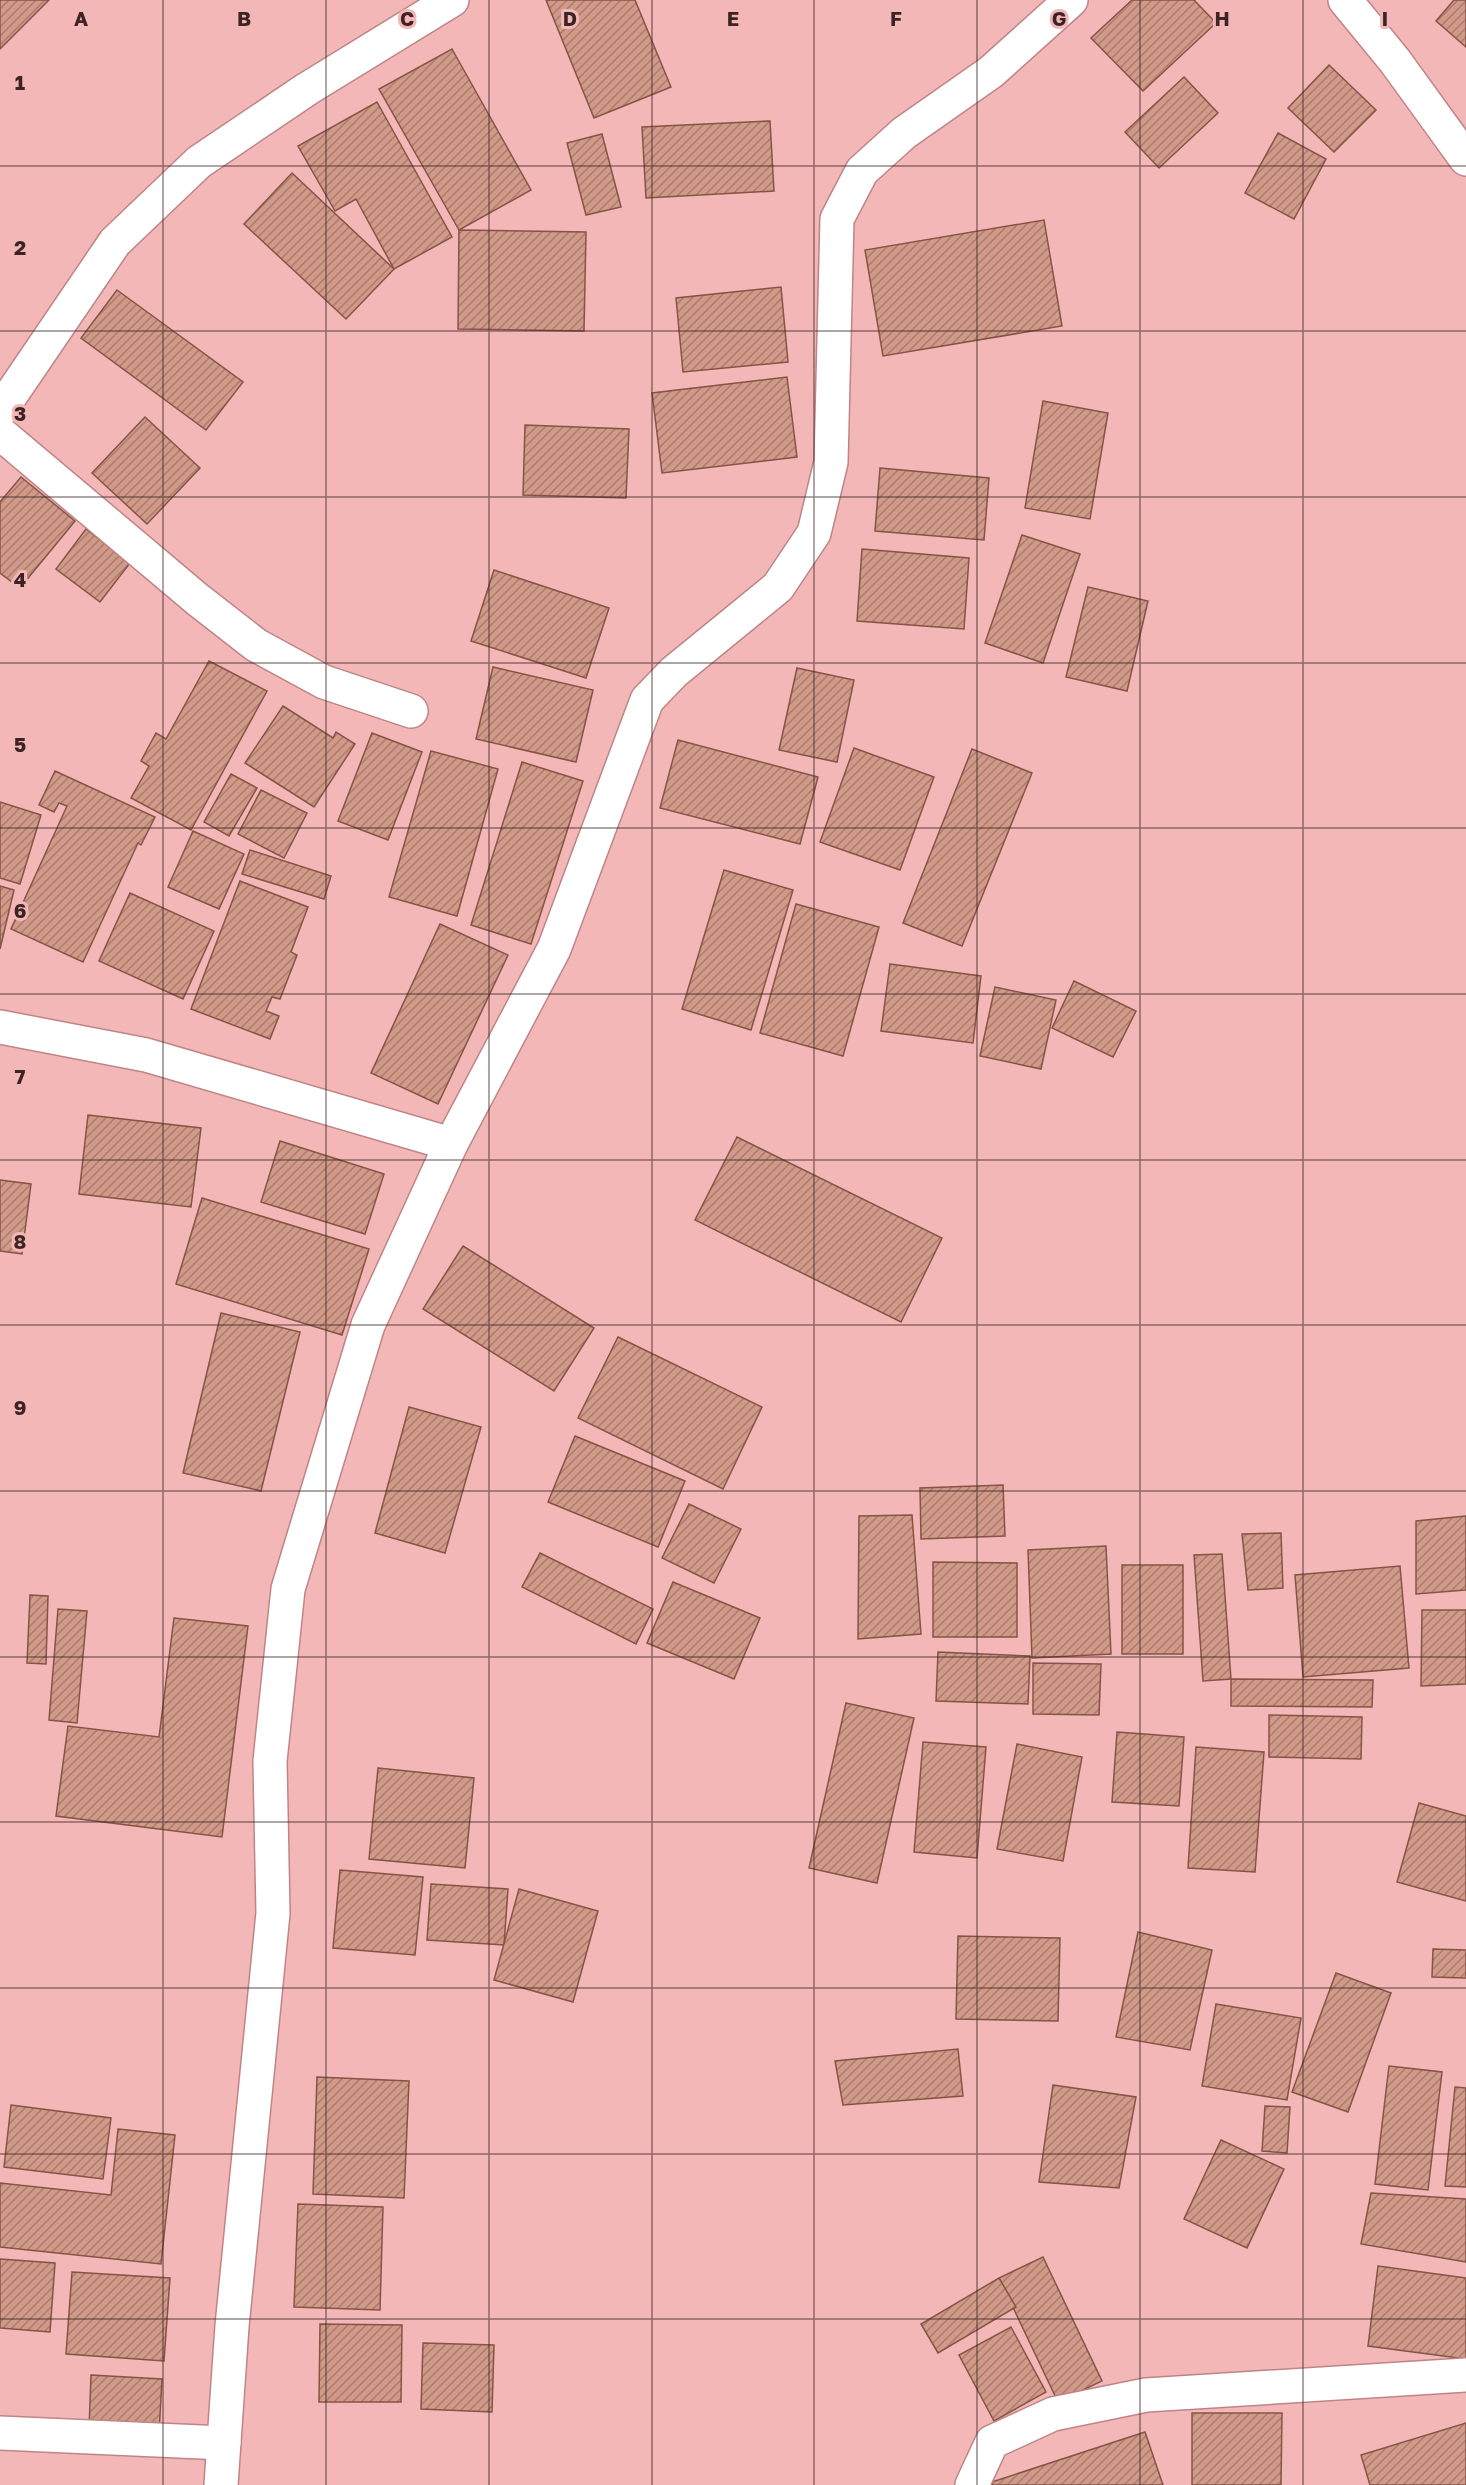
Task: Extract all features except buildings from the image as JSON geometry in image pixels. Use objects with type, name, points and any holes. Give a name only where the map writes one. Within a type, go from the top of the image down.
[{"type":"street","points":[[0,411],[115,242],[199,162],[307,89],[452,0]]},
{"type":"street","points":[[221,2485],[231,2326],[273,1913],[270,1761],[288,1589],[368,1325],[451,1144],[554,949],[646,699],[674,672],[778,587],[814,533],[831,462],[837,219],[862,171],[904,133],[991,72],[1071,0]]},
{"type":"street","points":[[1345,0],[1395,61],[1465,155]]},
{"type":"street","points":[[0,433],[197,599],[256,645],[324,682],[411,711]]},
{"type":"street","points":[[0,1027],[146,1055],[451,1144]]},
{"type":"street","points":[[972,2485],[992,2442],[1053,2414],[1146,2395],[1466,2375]]},
{"type":"street","points":[[0,2433],[224,2443]]}]
